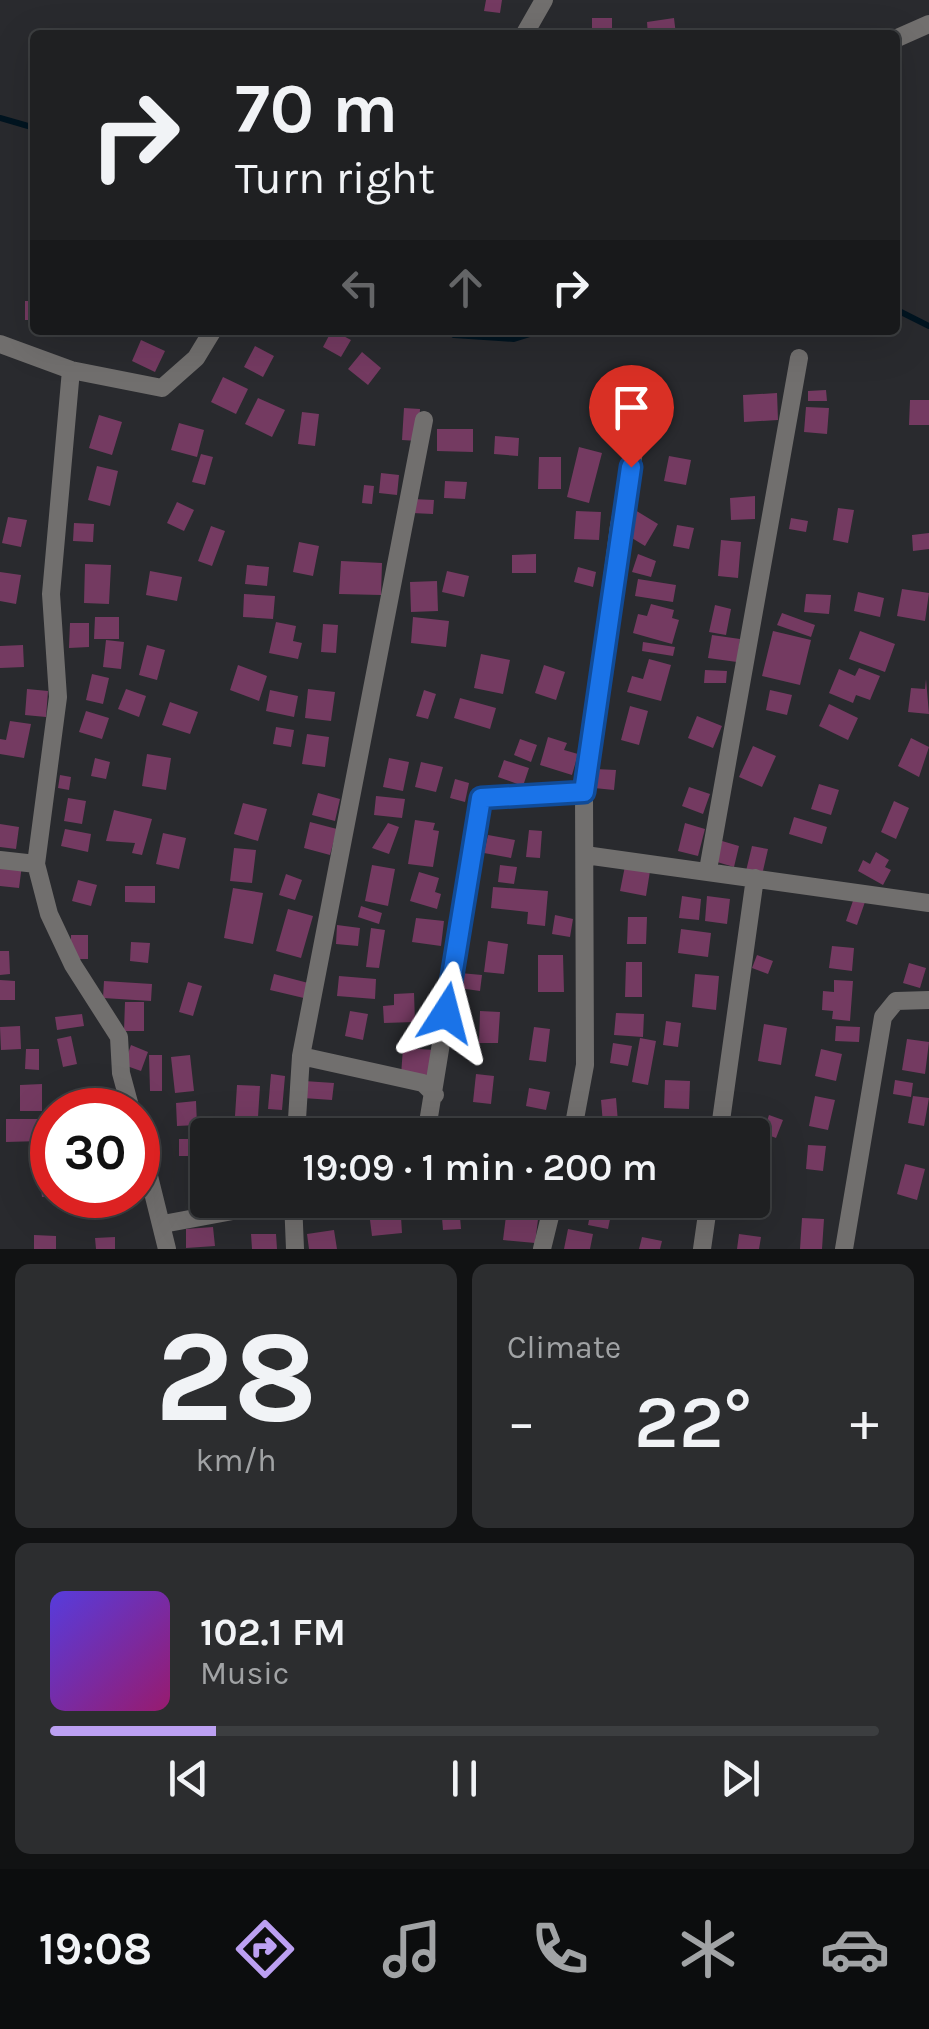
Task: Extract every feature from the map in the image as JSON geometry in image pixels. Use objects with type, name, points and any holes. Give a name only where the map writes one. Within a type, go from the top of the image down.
[{"type":"street","points":[[527,30],[544,0]]},
{"type":"street","points":[[900,37],[929,24]]},
{"type":"street","points":[[0,344],[71,370],[162,388],[196,358],[210,335]]},
{"type":"street","points":[[708,870],[799,358]]},
{"type":"street","points":[[71,370],[51,594],[58,696],[36,864],[49,914],[72,965],[119,1038],[125,1088]]},
{"type":"street","points":[[575,1118],[585,1065],[584,792],[619,526],[643,408]]},
{"type":"street","points":[[297,1118],[301,1056],[424,420]]},
{"type":"street","points":[[430,1118],[481,798],[584,792]]},
{"type":"street","points":[[585,854],[929,904]]},
{"type":"street","points":[[0,860],[36,864]]},
{"type":"street","points":[[720,1118],[755,878]]},
{"type":"street","points":[[844,1249],[883,1017],[896,1000],[929,1000]]},
{"type":"street","points":[[301,1056],[423,1082],[435,1095]]},
{"type":"street","points":[[160,1213],[166,1249]]},
{"type":"street","points":[[163,1224],[195,1218]]},
{"type":"street","points":[[293,1218],[296,1249]]},
{"type":"street","points":[[542,1249],[550,1218]]},
{"type":"street","points":[[702,1249],[707,1218]]},
{"type":"building","points":[[486,0],[502,0],[500,13],[484,11]]},
{"type":"building","points":[[592,18],[612,18],[612,30],[592,30]]},
{"type":"building","points":[[674,18],[675,30],[648,30],[647,22]]},
{"type":"building","points":[[25,301],[30,301],[30,320],[25,320]]},
{"type":"building","points":[[329,335],[351,340],[341,357],[323,347]]},
{"type":"building","points":[[141,340],[165,351],[155,372],[132,361]]},
{"type":"building","points":[[255,346],[274,356],[263,377],[244,367]]},
{"type":"building","points":[[362,352],[381,368],[368,385],[348,369]]},
{"type":"building","points":[[223,377],[248,389],[236,414],[211,402]]},
{"type":"building","points":[[826,390],[827,401],[808,401],[808,391]]},
{"type":"building","points":[[777,393],[778,420],[744,422],[743,395]]},
{"type":"building","points":[[258,398],[285,410],[272,437],[245,424]]},
{"type":"building","points":[[910,400],[929,400],[929,425],[909,425]]},
{"type":"building","points":[[806,407],[829,408],[827,434],[804,432]]},
{"type":"building","points":[[404,408],[420,409],[418,441],[402,440]]},
{"type":"building","points":[[302,412],[319,414],[315,446],[298,444]]},
{"type":"building","points":[[99,415],[122,422],[112,455],[89,448]]},
{"type":"building","points":[[179,423],[204,430],[197,457],[171,450]]},
{"type":"building","points":[[437,429],[473,429],[473,452],[437,451]]},
{"type":"building","points":[[495,436],[519,438],[518,456],[494,454]]},
{"type":"building","points":[[579,447],[602,453],[589,503],[567,497]]},
{"type":"building","points":[[201,454],[213,457],[205,485],[192,482]]},
{"type":"building","points":[[669,456],[691,460],[686,485],[664,481]]},
{"type":"building","points":[[539,457],[561,457],[561,489],[538,489]]},
{"type":"building","points":[[97,466],[118,471],[110,506],[88,500]]},
{"type":"building","points":[[381,473],[399,475],[397,495],[379,493]]},
{"type":"building","points":[[445,481],[467,482],[465,499],[444,498]]},
{"type":"building","points":[[364,485],[374,486],[372,504],[362,503]]},
{"type":"building","points":[[755,496],[755,519],[731,520],[730,498]]},
{"type":"building","points":[[412,499],[434,500],[433,514],[412,513]]},
{"type":"building","points":[[177,502],[194,510],[184,531],[167,523]]},
{"type":"building","points":[[838,508],[854,510],[848,543],[833,540]]},
{"type":"building","points":[[635,510],[658,524],[645,546],[622,532]]},
{"type":"building","points":[[576,511],[601,512],[599,540],[574,539]]},
{"type":"building","points":[[8,517],[27,520],[21,547],[2,543]]},
{"type":"building","points":[[791,518],[808,521],[806,532],[789,529]]},
{"type":"building","points":[[74,523],[94,524],[93,542],[73,541]]},
{"type":"building","points":[[677,525],[694,528],[689,549],[673,546]]},
{"type":"building","points":[[211,526],[225,531],[212,566],[198,561]]},
{"type":"building","points":[[929,533],[929,549],[913,551],[912,535]]},
{"type":"building","points":[[721,540],[741,542],[738,578],[718,576]]},
{"type":"building","points":[[299,542],[319,546],[313,576],[293,572]]},
{"type":"building","points":[[536,554],[536,573],[512,573],[512,555]]},
{"type":"building","points":[[638,554],[656,561],[651,577],[632,572]]},
{"type":"building","points":[[341,561],[382,563],[381,595],[339,594]]},
{"type":"building","points":[[85,564],[111,565],[109,604],[84,603]]},
{"type":"building","points":[[247,565],[269,567],[267,586],[245,584]]},
{"type":"building","points":[[578,567],[596,572],[593,587],[574,582]]},
{"type":"building","points":[[150,571],[182,577],[177,601],[146,595]]},
{"type":"building","points":[[447,571],[469,576],[464,597],[442,592]]},
{"type":"building","points":[[0,572],[21,575],[16,604],[0,601]]},
{"type":"building","points":[[638,579],[676,585],[673,602],[635,596]]},
{"type":"building","points":[[437,581],[438,611],[411,612],[410,582]]},
{"type":"building","points":[[902,589],[929,593],[925,621],[897,616]]},
{"type":"building","points":[[858,592],[884,598],[880,617],[854,611]]},
{"type":"building","points":[[244,594],[275,596],[273,619],[243,617]]},
{"type":"building","points":[[806,594],[831,595],[829,614],[804,612]]},
{"type":"building","points":[[651,604],[674,610],[672,618],[679,620],[672,644],[633,633],[638,614],[647,616]]},
{"type":"building","points":[[715,605],[731,609],[726,635],[709,632]]},
{"type":"building","points":[[782,613],[815,625],[811,637],[777,625]]},
{"type":"building","points":[[95,617],[119,617],[119,639],[94,639]]},
{"type":"building","points":[[413,617],[449,621],[446,647],[411,643]]},
{"type":"building","points":[[276,622],[296,626],[293,641],[302,643],[298,659],[269,653]]},
{"type":"building","points":[[70,623],[89,623],[89,647],[69,648]]},
{"type":"building","points":[[323,624],[338,625],[336,653],[321,652]]},
{"type":"building","points":[[773,631],[811,640],[800,685],[762,676]]},
{"type":"building","points":[[860,631],[895,644],[885,672],[849,659]]},
{"type":"building","points":[[712,635],[740,639],[737,662],[708,658]]},
{"type":"building","points":[[106,640],[124,642],[121,669],[103,667]]},
{"type":"building","points":[[643,642],[675,647],[673,656],[642,651]]},
{"type":"building","points":[[23,645],[24,667],[0,668],[0,646]]},
{"type":"building","points":[[147,645],[165,650],[157,680],[139,675]]},
{"type":"building","points":[[481,654],[510,660],[503,694],[474,688]]},
{"type":"building","points":[[649,659],[671,665],[661,701],[627,692],[632,676],[643,679]]},
{"type":"building","points":[[238,665],[267,676],[259,701],[230,690]]},
{"type":"building","points":[[544,665],[565,672],[556,700],[535,693]]},
{"type":"building","points":[[859,668],[880,676],[870,700],[856,695],[853,703],[829,693],[839,669],[855,676]]},
{"type":"building","points":[[705,670],[727,671],[726,683],[704,683]]},
{"type":"building","points":[[92,674],[109,678],[103,704],[86,700]]},
{"type":"building","points":[[926,679],[929,714],[908,712],[911,688],[925,689]]},
{"type":"building","points":[[27,689],[48,691],[46,717],[25,715]]},
{"type":"building","points":[[126,689],[146,696],[139,717],[118,709]]},
{"type":"building","points":[[308,689],[335,692],[331,721],[305,718]]},
{"type":"building","points":[[270,690],[298,696],[294,717],[266,711]]},
{"type":"building","points":[[424,690],[436,694],[428,719],[416,716]]},
{"type":"building","points":[[770,690],[792,695],[787,715],[766,710]]},
{"type":"building","points":[[460,698],[496,708],[490,729],[454,718]]},
{"type":"building","points":[[170,702],[198,712],[190,734],[162,725]]},
{"type":"building","points":[[829,704],[858,718],[848,740],[819,726]]},
{"type":"building","points":[[630,706],[648,711],[639,745],[621,740]]},
{"type":"building","points":[[86,711],[109,718],[102,739],[79,732]]},
{"type":"building","points":[[697,716],[722,726],[713,748],[688,738]]},
{"type":"building","points":[[10,721],[31,724],[24,758],[0,754],[0,739],[6,740]]},
{"type":"building","points":[[276,727],[294,730],[291,747],[273,744]]},
{"type":"building","points":[[307,734],[329,737],[325,767],[302,764]]},
{"type":"building","points":[[548,737],[567,743],[564,750],[578,754],[572,775],[540,765]]},
{"type":"building","points":[[911,738],[929,747],[919,777],[898,766]]},
{"type":"building","points":[[520,739],[537,745],[531,762],[514,755]]},
{"type":"building","points":[[753,746],[776,756],[762,787],[739,777]]},
{"type":"building","points":[[147,754],[171,758],[166,790],[142,786]]},
{"type":"building","points":[[95,758],[110,762],[106,779],[91,776]]},
{"type":"building","points":[[389,758],[409,762],[403,791],[383,787]]},
{"type":"building","points":[[504,760],[529,768],[523,786],[498,777]]},
{"type":"building","points":[[421,762],[443,767],[436,792],[415,787]]},
{"type":"building","points":[[595,769],[616,770],[614,790],[594,788]]},
{"type":"building","points":[[60,775],[71,777],[69,790],[58,788]]},
{"type":"building","points":[[455,779],[469,783],[465,802],[450,798]]},
{"type":"building","points":[[819,784],[839,790],[831,815],[811,809]]},
{"type":"building","points":[[689,787],[710,794],[703,814],[682,806]]},
{"type":"building","points":[[318,793],[340,799],[335,821],[312,815]]},
{"type":"building","points":[[376,796],[405,799],[402,818],[374,815]]},
{"type":"building","points":[[68,798],[86,801],[82,824],[64,821]]},
{"type":"building","points":[[894,801],[909,808],[896,839],[881,832]]},
{"type":"building","points":[[243,803],[267,809],[258,841],[234,834]]},
{"type":"building","points":[[114,810],[152,819],[142,855],[132,853],[135,843],[106,841]]},
{"type":"building","points":[[794,817],[827,827],[822,844],[789,834]]},
{"type":"building","points":[[415,820],[435,823],[433,830],[439,831],[433,867],[408,864]]},
{"type":"building","points":[[310,822],[337,829],[330,855],[304,848]]},
{"type":"building","points":[[388,823],[399,827],[389,854],[372,848]]},
{"type":"building","points":[[685,823],[705,829],[698,856],[678,851]]},
{"type":"building","points":[[0,824],[19,827],[16,849],[0,847]]},
{"type":"building","points":[[65,829],[91,834],[88,852],[61,846]]},
{"type":"building","points":[[529,830],[542,831],[540,858],[526,857]]},
{"type":"building","points":[[163,833],[186,838],[179,869],[156,864]]},
{"type":"building","points":[[488,835],[515,840],[511,858],[484,853]]},
{"type":"building","points":[[722,841],[739,846],[734,867],[717,862]]},
{"type":"building","points":[[752,846],[768,849],[762,875],[746,871]]},
{"type":"building","points":[[234,848],[256,850],[252,883],[230,881]]},
{"type":"building","points":[[876,852],[889,860],[885,867],[891,870],[883,885],[858,871],[863,860],[870,864]]},
{"type":"building","points":[[0,862],[22,865],[19,888],[0,886]]},
{"type":"building","points":[[372,865],[395,869],[388,906],[365,901]]},
{"type":"building","points":[[500,865],[517,867],[514,884],[498,882]]},
{"type":"building","points":[[625,866],[650,871],[646,896],[620,891]]},
{"type":"building","points":[[419,872],[439,878],[435,892],[441,894],[437,909],[410,901]]},
{"type":"building","points":[[286,874],[302,880],[295,900],[279,895]]},
{"type":"building","points":[[78,880],[97,885],[91,906],[72,901]]},
{"type":"building","points":[[125,886],[155,886],[155,903],[125,902]]},
{"type":"building","points":[[493,887],[548,891],[545,926],[527,924],[528,912],[491,908]]},
{"type":"building","points":[[233,888],[263,893],[253,944],[224,938]]},
{"type":"building","points":[[855,895],[866,899],[857,925],[846,921]]},
{"type":"building","points":[[682,896],[701,899],[699,920],[679,918]]},
{"type":"building","points":[[707,896],[730,899],[727,924],[705,921]]},
{"type":"building","points":[[361,906],[382,913],[379,924],[358,917]]},
{"type":"building","points":[[288,909],[313,916],[301,958],[276,951]]},
{"type":"building","points":[[555,915],[573,919],[570,937],[552,934]]},
{"type":"building","points":[[628,917],[647,917],[646,944],[627,944]]},
{"type":"building","points":[[416,918],[444,921],[441,946],[412,942]]},
{"type":"building","points":[[337,925],[360,928],[358,946],[336,944]]},
{"type":"building","points":[[371,928],[385,930],[379,968],[366,967]]},
{"type":"building","points":[[681,929],[711,933],[708,957],[678,953]]},
{"type":"building","points":[[71,935],[88,935],[88,959],[71,959]]},
{"type":"building","points":[[488,941],[508,944],[504,974],[484,972]]},
{"type":"building","points":[[131,942],[150,943],[148,963],[130,961]]},
{"type":"building","points":[[832,946],[854,948],[852,971],[829,968]]},
{"type":"building","points":[[0,951],[9,951],[10,974],[0,975]]},
{"type":"building","points":[[538,955],[563,955],[564,992],[538,992]]},
{"type":"building","points":[[757,955],[773,961],[768,974],[752,968]]},
{"type":"building","points":[[626,962],[642,962],[642,997],[625,997]]},
{"type":"building","points":[[909,963],[926,968],[920,988],[903,983]]},
{"type":"building","points":[[460,973],[482,975],[480,991],[459,988]]},
{"type":"building","points":[[274,974],[312,984],[308,999],[270,990]]},
{"type":"building","points":[[695,974],[719,976],[716,1010],[692,1007]]},
{"type":"building","points":[[339,976],[376,979],[375,999],[337,996]]},
{"type":"building","points":[[0,980],[15,981],[15,1000],[0,1000]]},
{"type":"building","points":[[834,980],[853,981],[850,1021],[832,1019],[833,1011],[822,1010],[823,991],[834,992]]},
{"type":"building","points":[[104,981],[152,984],[151,1001],[103,998]]},
{"type":"building","points":[[188,982],[202,986],[193,1016],[179,1012]]},
{"type":"building","points":[[414,993],[415,1022],[384,1023],[383,1006],[394,1005],[394,994]]},
{"type":"building","points":[[125,1002],[144,1002],[144,1031],[124,1031]]},
{"type":"building","points":[[350,1011],[368,1014],[363,1040],[345,1036]]},
{"type":"building","points":[[480,1011],[500,1012],[498,1043],[479,1043]]},
{"type":"building","points":[[616,1013],[644,1014],[643,1037],[614,1035]]},
{"type":"building","points":[[82,1014],[84,1026],[57,1030],[55,1017]]},
{"type":"building","points":[[666,1021],[681,1023],[678,1047],[663,1045]]},
{"type":"building","points":[[764,1024],[787,1028],[781,1065],[758,1061]]},
{"type":"building","points":[[20,1026],[21,1049],[1,1050],[0,1027]]},
{"type":"building","points":[[836,1026],[860,1027],[859,1042],[835,1041]]},
{"type":"building","points":[[534,1027],[550,1029],[546,1062],[529,1060]]},
{"type":"building","points":[[71,1036],[77,1064],[63,1067],[57,1039]]},
{"type":"building","points":[[640,1038],[656,1041],[648,1085],[632,1082]]},
{"type":"building","points":[[907,1039],[929,1042],[925,1074],[902,1070]]},
{"type":"building","points":[[613,1043],[632,1046],[628,1066],[610,1063]]},
{"type":"building","points":[[131,1045],[148,1052],[141,1071],[124,1065]]},
{"type":"building","points":[[403,1048],[435,1050],[432,1078],[401,1075]]},
{"type":"building","points":[[26,1049],[39,1049],[39,1070],[25,1069]]},
{"type":"building","points":[[821,1049],[842,1054],[836,1081],[815,1076]]},
{"type":"building","points":[[149,1055],[162,1055],[162,1091],[150,1088]]},
{"type":"building","points":[[190,1055],[194,1091],[175,1093],[171,1057]]},
{"type":"building","points":[[271,1074],[285,1076],[282,1110],[268,1109]]},
{"type":"building","points":[[476,1074],[494,1076],[491,1104],[473,1102]]},
{"type":"building","points":[[665,1080],[690,1081],[689,1109],[664,1108]]},
{"type":"building","points":[[895,1080],[913,1083],[911,1097],[893,1094]]},
{"type":"building","points":[[304,1081],[334,1083],[332,1100],[303,1098]]},
{"type":"building","points":[[42,1084],[42,1088],[30,1088],[30,1111],[20,1111],[20,1085]]},
{"type":"building","points":[[237,1085],[260,1086],[258,1117],[235,1116]]},
{"type":"building","points":[[529,1088],[550,1092],[546,1110],[526,1106]]},
{"type":"building","points":[[815,1096],[835,1100],[828,1130],[809,1126]]},
{"type":"building","points":[[913,1096],[929,1098],[924,1126],[908,1123]]},
{"type":"building","points":[[616,1098],[618,1118],[602,1118],[601,1100]]},
{"type":"building","points":[[196,1101],[197,1118],[190,1118],[190,1125],[177,1126],[176,1103]]},
{"type":"building","points":[[769,1115],[783,1120],[776,1138],[770,1136]]},
{"type":"building","points":[[6,1119],[30,1119],[30,1141],[6,1142]]},
{"type":"building","points":[[179,1139],[190,1139],[190,1156],[179,1156]]},
{"type":"building","points":[[808,1145],[826,1146],[823,1171],[806,1169]]},
{"type":"building","points":[[905,1164],[925,1169],[917,1200],[897,1194]]},
{"type":"building","points":[[401,1218],[402,1233],[372,1236],[370,1220]]},
{"type":"building","points":[[442,1218],[460,1218],[461,1229],[443,1230]]},
{"type":"building","points":[[506,1218],[538,1218],[535,1243],[503,1240]]},
{"type":"building","points":[[589,1218],[610,1218],[608,1229],[588,1225]]},
{"type":"building","points":[[802,1218],[824,1219],[822,1249],[800,1249]]},
{"type":"building","points":[[213,1227],[215,1246],[186,1248],[186,1229]]},
{"type":"building","points":[[568,1229],[593,1234],[590,1249],[564,1249]]},
{"type":"building","points":[[334,1230],[337,1249],[309,1249],[307,1234]]},
{"type":"building","points":[[251,1234],[276,1234],[277,1249],[252,1249]]},
{"type":"building","points":[[739,1234],[761,1237],[759,1249],[737,1249]]},
{"type":"building","points":[[34,1235],[56,1236],[56,1249],[34,1249]]},
{"type":"building","points":[[115,1237],[115,1249],[96,1249],[95,1238]]},
{"type":"building","points":[[642,1237],[662,1241],[660,1249],[639,1249]]},
{"type":"waterway","points":[[0,118],[30,127]]},
{"type":"waterway","points":[[900,312],[929,326]]},
{"type":"waterway","points":[[454,335],[514,339],[527,335]]},
{"type":"route","points":[[446,1013],[481,798],[492,794],[584,792],[619,526],[631,467]]}]
